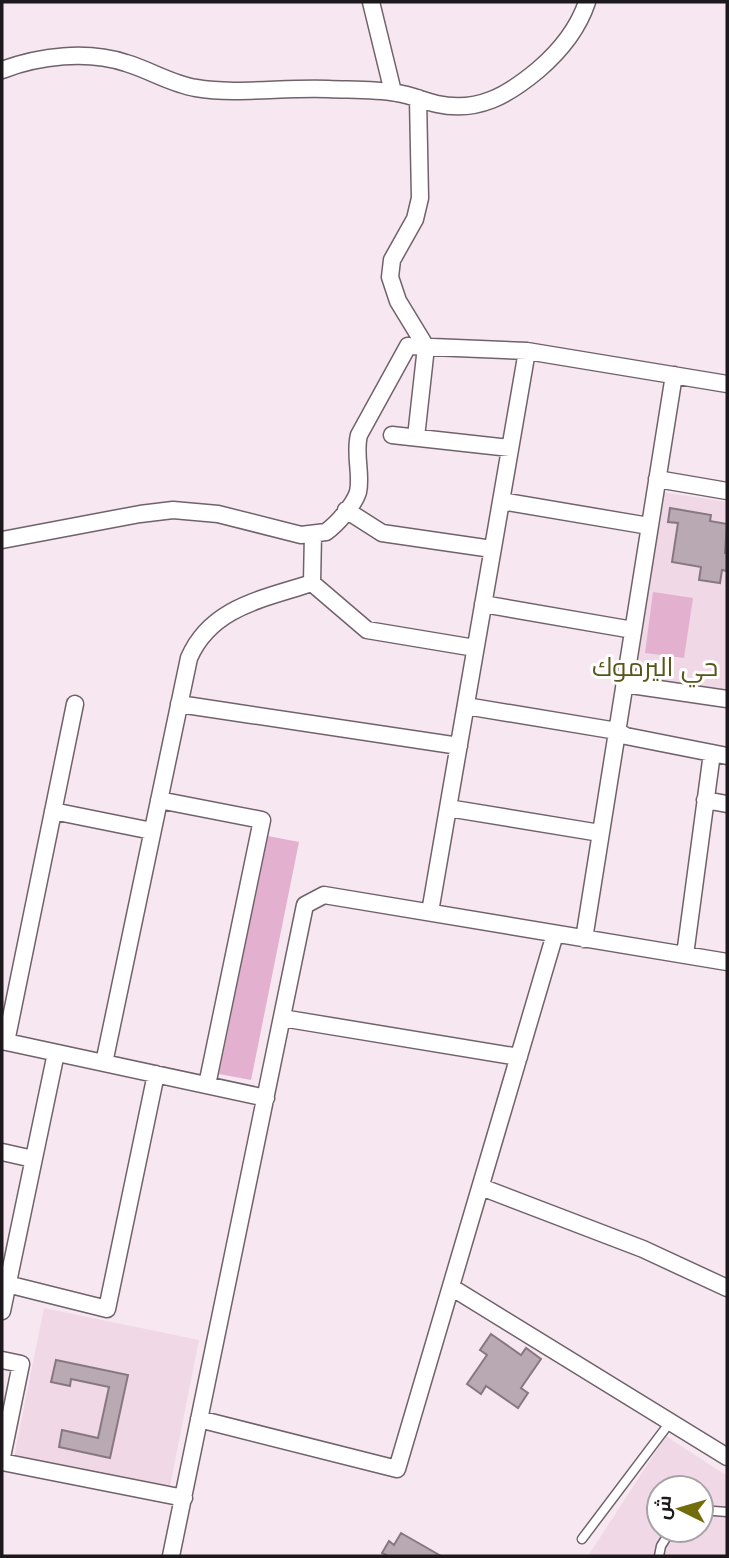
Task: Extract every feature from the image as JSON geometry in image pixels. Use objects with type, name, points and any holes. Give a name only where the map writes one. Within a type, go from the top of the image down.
[{"type":"street","points":[[371,2],[393,92]]},
{"type":"street","points":[[2,70],[45,59],[87,57],[126,62],[184,86],[198,89],[293,88],[393,92],[448,106],[463,107],[505,95],[552,57],[571,34],[587,2]]},
{"type":"street","points":[[416,438],[426,347],[398,301],[390,276],[392,260],[415,219],[421,198],[418,99]]},
{"type":"street","points":[[2,540],[173,510],[203,512],[294,534],[313,534],[329,530],[358,492],[359,435],[408,346],[527,351],[727,384]]},
{"type":"street","points":[[430,912],[527,351]]},
{"type":"street","points":[[584,939],[674,375]]},
{"type":"street","points":[[391,435],[510,448]]},
{"type":"street","points":[[657,479],[727,491]]},
{"type":"street","points":[[501,502],[649,526]]},
{"type":"street","points":[[346,510],[382,533],[492,549]]},
{"type":"street","points":[[312,583],[313,534]]},
{"type":"street","points":[[312,583],[367,629],[475,648]]},
{"type":"street","points":[[104,1063],[188,658],[207,628],[227,614],[312,583]]},
{"type":"street","points":[[483,604],[633,630]]},
{"type":"street","points":[[624,684],[727,699]]},
{"type":"street","points":[[75,704],[4,1042],[266,1098]]},
{"type":"street","points":[[179,704],[459,746]]},
{"type":"street","points":[[466,706],[617,731],[626,736],[720,755],[705,800],[685,955]]},
{"type":"street","points":[[159,800],[262,820],[207,1085]]},
{"type":"street","points":[[705,800],[727,804]]},
{"type":"street","points":[[448,808],[600,833]]},
{"type":"street","points":[[53,811],[152,831]]},
{"type":"street","points":[[172,1556],[305,905],[324,895],[727,962]]},
{"type":"street","points":[[199,1419],[397,1469],[555,934]]},
{"type":"street","points":[[282,1018],[519,1057]]},
{"type":"street","points":[[2,1311],[7,1284],[7,1256],[33,1159],[56,1053]]},
{"type":"street","points":[[7,1284],[107,1309],[156,1074]]},
{"type":"street","points":[[2,1152],[33,1159]]},
{"type":"street","points":[[481,1187],[643,1248],[727,1288]]},
{"type":"street","points":[[452,1287],[727,1457]]},
{"type":"street","points":[[2,1360],[21,1364],[2,1460],[184,1498]]},
{"type":"lane","points":[[582,1539],[671,1421]]},
{"type":"shaded area","points":[[662,492],[727,502],[727,691],[636,677]]},
{"type":"shaded area","points":[[653,592],[693,598],[684,658],[645,653]]},
{"type":"shaded area","points":[[268,836],[299,842],[251,1080],[219,1074]]},
{"type":"shaded area","points":[[44,1308],[199,1340],[169,1491],[14,1457]]},
{"type":"shaded area","points":[[666,1436],[727,1476],[727,1556],[588,1556]]},
{"type":"building","points":[[670,508],[711,515],[710,521],[727,524],[727,571],[722,570],[720,583],[699,580],[701,567],[672,562],[678,523],[668,522]]},
{"type":"building","points":[[491,1334],[521,1355],[526,1348],[541,1359],[521,1388],[528,1393],[518,1408],[486,1386],[481,1394],[467,1384],[487,1355],[480,1350]]},
{"type":"building","points":[[56,1360],[128,1375],[110,1458],[59,1447],[62,1430],[98,1438],[109,1387],[71,1379],[70,1386],[51,1382]]},
{"type":"building","points":[[401,1533],[441,1556],[388,1556],[382,1553],[389,1541],[394,1545]]},
{"type":"district","name":"حي اليرموك","points":[[655,666]]}]
